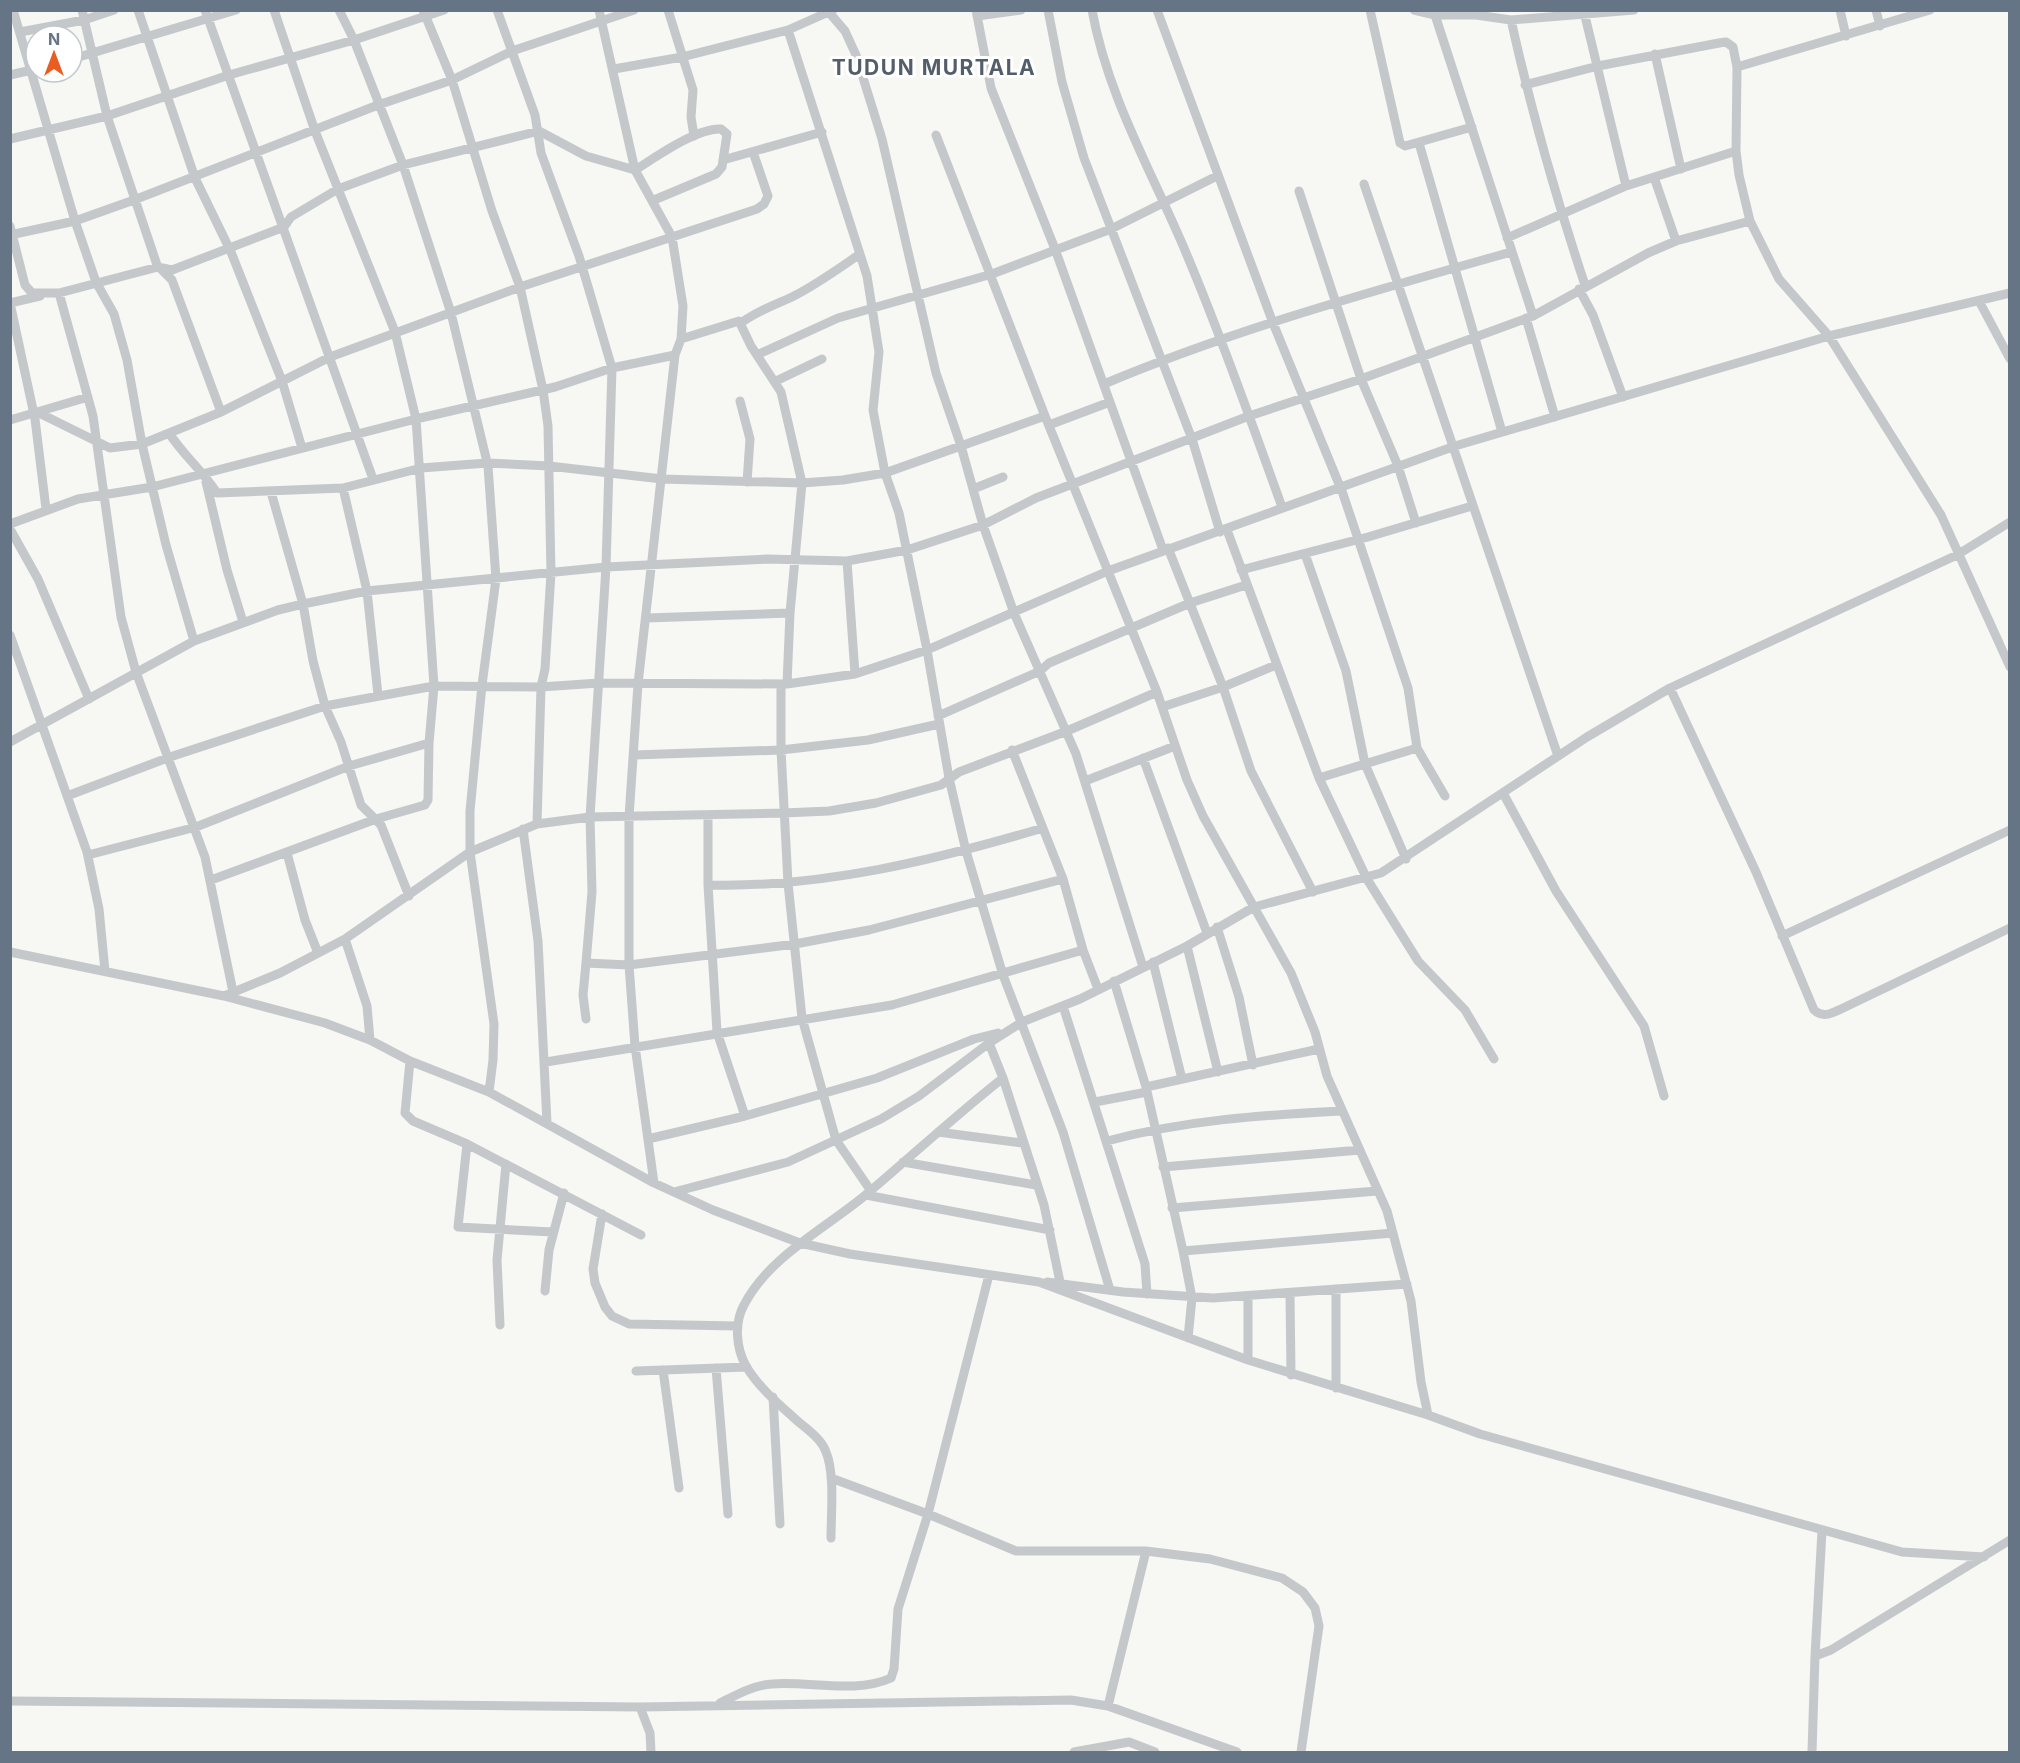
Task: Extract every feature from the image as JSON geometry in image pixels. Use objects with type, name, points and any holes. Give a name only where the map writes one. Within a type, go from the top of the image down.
[{"type":"street","points":[[13,10],[24,43]]},
{"type":"street","points":[[20,32],[83,15],[114,10]]},
{"type":"street","points":[[138,10],[195,178],[229,250],[282,381],[302,448]]},
{"type":"street","points":[[84,55],[149,38],[208,15],[236,10]]},
{"type":"street","points":[[211,880],[376,819],[428,803],[429,743],[434,686],[429,584],[416,418],[395,332],[315,131],[274,10]]},
{"type":"street","points":[[339,10],[354,40],[403,165],[451,313],[487,463],[496,579],[482,685],[470,810],[470,852],[494,1024],[494,1060],[489,1092]]},
{"type":"street","points":[[10,139],[106,116],[230,75],[354,40],[424,13],[444,10]]},
{"type":"street","points":[[497,10],[536,115],[541,153],[582,267],[612,368],[606,567],[590,817],[592,892],[583,995],[586,1019]]},
{"type":"street","points":[[43,295],[32,293],[25,285],[11,232],[75,221],[134,201],[378,105],[452,80],[512,51],[601,15],[634,10]]},
{"type":"street","points":[[668,10],[693,90],[691,117],[694,136]]},
{"type":"street","points":[[1021,10],[976,13],[991,88],[1166,549],[1223,687],[1251,771],[1313,892]]},
{"type":"street","points":[[1048,10],[1062,82],[1084,158],[1319,778],[1367,879],[1418,961],[1465,1010],[1494,1059]]},
{"type":"street","points":[[1092,10],[1100,53],[1162,202],[1189,259],[1282,507]]},
{"type":"street","points":[[1157,10],[1273,323],[1305,396],[1359,539],[1408,688],[1417,748],[1445,796]]},
{"type":"street","points":[[1370,10],[1400,143],[1405,147],[1472,127]]},
{"type":"street","points":[[1417,11],[1435,15],[1479,13],[1511,20],[1526,15],[1585,16],[1634,10]]},
{"type":"street","points":[[1840,10],[1846,36]]},
{"type":"street","points":[[1876,10],[1880,26]]},
{"type":"street","points":[[1737,67],[1930,10]]},
{"type":"street","points":[[614,69],[682,57],[788,30],[829,11],[845,31],[856,55],[882,139],[916,296],[936,373],[961,446],[983,525],[1014,613],[1067,731],[1085,781],[1143,967]]},
{"type":"street","points":[[424,13],[452,80],[492,211],[520,287],[543,390],[549,466],[551,573],[545,669],[541,687],[537,824]]},
{"type":"street","points":[[83,15],[106,116],[134,201],[158,267],[172,280],[221,412]]},
{"type":"street","points":[[208,15],[372,479]]},
{"type":"street","points":[[601,15],[635,170],[654,200],[672,237],[683,306],[681,339],[675,355],[638,684],[629,817],[629,965],[635,1046],[654,1183]]},
{"type":"street","points":[[1435,15],[1511,252],[1555,417]]},
{"type":"street","points":[[1585,16],[1626,186]]},
{"type":"street","points":[[1511,20],[1525,85],[1582,287],[1623,397]]},
{"type":"street","points":[[788,30],[860,254],[873,309],[879,352],[873,410],[885,473],[899,513],[907,550],[949,778],[966,851],[1003,975],[1063,1132],[1110,1290]]},
{"type":"street","points":[[1525,85],[1655,54],[1726,42],[1733,47],[1737,67],[1736,151],[1750,221],[1779,279],[1829,336],[1941,515],[1957,555],[2010,668]]},
{"type":"street","points":[[1655,54],[1681,169]]},
{"type":"street","points":[[37,84],[47,129],[75,221],[96,282],[114,314],[127,360],[152,487],[194,641]]},
{"type":"street","points":[[46,509],[37,414],[10,303],[43,295],[59,294],[96,282],[158,267],[172,270],[284,227],[291,217],[338,189],[403,165],[474,146],[539,131],[586,156],[635,170],[694,136],[715,128],[722,129],[727,134],[722,167],[716,174],[654,200]]},
{"type":"street","points":[[723,160],[822,132]]},
{"type":"street","points":[[936,135],[992,274],[1047,421],[1157,692],[1175,746],[1203,816],[1291,973],[1327,1076],[1377,1191],[1393,1233],[1407,1284],[1428,1415]]},
{"type":"street","points":[[1419,143],[1502,432]]},
{"type":"street","points":[[1506,238],[1626,186],[1736,151]]},
{"type":"street","points":[[37,414],[110,448],[142,444],[221,412],[330,357],[520,287],[727,220],[764,204],[768,196],[753,152]]},
{"type":"street","points":[[759,354],[822,324],[992,274],[1111,229],[1217,176]]},
{"type":"street","points":[[1654,177],[1676,241]]},
{"type":"street","points":[[1364,184],[1397,286],[1455,446],[1472,506],[1558,756]]},
{"type":"street","points":[[1299,190],[1361,379],[1398,466],[1416,523]]},
{"type":"street","points":[[10,742],[194,641],[243,621],[303,604],[367,591],[606,567],[767,559],[847,561],[907,550],[983,525],[1073,483],[1249,416],[1361,379],[1529,317],[1582,287],[1676,241],[1750,221]]},
{"type":"street","points":[[1104,384],[1162,359],[1219,340],[1511,252]]},
{"type":"street","points":[[681,339],[733,321],[741,322],[759,310],[792,297],[860,254]]},
{"type":"street","points":[[67,796],[170,757],[325,706],[434,686],[541,687],[599,683],[784,684],[855,674],[927,650],[1108,571],[1455,446],[1829,336],[2010,293]]},
{"type":"street","points":[[59,294],[88,397],[98,443],[102,494],[121,617],[136,672],[196,827],[211,880],[229,994]]},
{"type":"street","points":[[1979,301],[2010,359]]},
{"type":"street","points":[[741,322],[751,346],[759,354],[781,392],[802,483],[784,684],[781,750],[784,813],[788,883],[802,1018],[836,1140],[868,1193],[1050,1230]]},
{"type":"street","points":[[10,524],[46,509],[102,494],[152,487],[416,418],[543,390],[612,368],[675,355]]},
{"type":"street","points":[[776,381],[822,359]]},
{"type":"street","points":[[10,420],[37,414],[88,397]]},
{"type":"street","points":[[740,401],[750,439],[747,482]]},
{"type":"street","points":[[169,433],[182,453],[204,473],[217,493],[343,488],[421,468],[487,463],[549,466],[662,479],[802,483],[843,480],[885,473],[961,446],[1110,402]]},
{"type":"street","points":[[204,473],[227,570],[243,621]]},
{"type":"street","points":[[973,489],[1003,477]]},
{"type":"street","points":[[343,488],[367,591],[378,695]]},
{"type":"street","points":[[271,492],[303,604],[313,661],[325,706],[349,766],[361,805],[381,825],[409,896]]},
{"type":"street","points":[[1241,570],[1472,506]]},
{"type":"street","points":[[674,1192],[788,1162],[881,1119],[919,1096],[1007,1030],[1063,1006],[1187,946],[1254,907],[1367,879],[1406,859],[1558,756],[1670,688],[1957,555],[2010,522]]},
{"type":"street","points":[[10,529],[38,579],[89,699]]},
{"type":"street","points":[[1305,554],[1346,671],[1365,764],[1406,859]]},
{"type":"street","points":[[847,561],[855,674]]},
{"type":"street","points":[[634,755],[781,750],[868,740],[939,720],[1040,671],[1049,663],[1190,603],[1246,585]]},
{"type":"street","points":[[647,618],[790,613]]},
{"type":"street","points":[[10,635],[15,662],[42,726],[88,855],[99,909],[105,971]]},
{"type":"street","points":[[1162,706],[1223,687],[1276,665]]},
{"type":"street","points":[[1670,688],[1756,872],[1814,1010],[1827,1015],[2010,928]]},
{"type":"street","points":[[229,994],[280,973],[345,939],[470,852],[537,824],[590,817],[829,811],[876,803],[941,784],[949,778],[1012,750],[1067,731],[1157,692]]},
{"type":"street","points":[[88,855],[196,827],[349,766],[429,743]]},
{"type":"street","points":[[1085,781],[1175,746]]},
{"type":"street","points":[[1319,778],[1417,748]]},
{"type":"street","points":[[1012,750],[1062,879],[1083,950],[1098,989]]},
{"type":"street","points":[[1143,758],[1207,933]]},
{"type":"street","points":[[1503,793],[1557,891],[1644,1026],[1664,1096]]},
{"type":"street","points":[[708,815],[708,885],[717,1032],[745,1116]]},
{"type":"street","points":[[708,885],[788,883],[896,866],[966,851],[1043,828]]},
{"type":"street","points":[[524,829],[538,941],[546,1062],[547,1122]]},
{"type":"street","points":[[1782,936],[2010,830]]},
{"type":"street","points":[[287,853],[305,920],[318,953]]},
{"type":"street","points":[[586,963],[629,965],[795,944],[869,930],[1062,879]]},
{"type":"street","points":[[1217,927],[1239,997],[1253,1065]]},
{"type":"street","points":[[345,939],[367,1006],[370,1040]]},
{"type":"street","points":[[1187,946],[1218,1072]]},
{"type":"street","points":[[546,1062],[717,1032],[892,1005],[1003,975],[1083,950]]},
{"type":"street","points":[[10,952],[229,994],[316,1020],[370,1040],[410,1061],[489,1092],[654,1183],[713,1210],[800,1243],[850,1254],[989,1275],[1192,1298],[1407,1284]]},
{"type":"street","points":[[1153,962],[1182,1080]]},
{"type":"street","points":[[1114,981],[1146,1089],[1183,1251],[1192,1298],[1188,1338]]},
{"type":"street","points":[[1063,1006],[1145,1264],[1147,1294]]},
{"type":"street","points":[[648,1138],[745,1116],[877,1078],[974,1039],[1007,1030]]},
{"type":"street","points":[[989,1043],[1003,1078],[1050,1230],[1060,1282]]},
{"type":"street","points":[[1095,1102],[1319,1049]]},
{"type":"street","points":[[410,1061],[405,1113],[413,1121],[467,1144],[641,1234]]},
{"type":"street","points":[[831,1538],[831,1478],[827,1453],[820,1441],[773,1397],[747,1366],[738,1348],[738,1326],[743,1306],[755,1287],[800,1243],[868,1193],[1003,1078]]},
{"type":"street","points":[[1107,1141],[1155,1128],[1230,1117],[1342,1111]]},
{"type":"street","points":[[938,1132],[1022,1143]]},
{"type":"street","points":[[467,1144],[458,1227],[461,1230],[499,1229],[553,1232]]},
{"type":"street","points":[[1164,1167],[1360,1150]]},
{"type":"street","points":[[903,1162],[1036,1185]]},
{"type":"street","points":[[500,1325],[497,1260],[506,1164]]},
{"type":"street","points":[[1172,1208],[1377,1191]]},
{"type":"street","points":[[545,1291],[553,1232],[564,1193]]},
{"type":"street","points":[[602,1214],[593,1269],[595,1283],[604,1307],[612,1316],[629,1324],[738,1326]]},
{"type":"street","points":[[1183,1251],[1393,1233]]},
{"type":"street","points":[[718,1704],[745,1691],[770,1684],[866,1685],[891,1678],[894,1669],[898,1609],[928,1514],[989,1275]]},
{"type":"street","points":[[1039,1282],[1291,1375],[1428,1415],[1480,1434],[1902,1552],[1984,1557]]},
{"type":"street","points":[[1336,1289],[1336,1388]]},
{"type":"street","points":[[1290,1293],[1291,1375]]},
{"type":"street","points":[[1248,1296],[1248,1360]]},
{"type":"street","points":[[636,1371],[747,1366]]},
{"type":"street","points":[[716,1368],[728,1514]]},
{"type":"street","points":[[663,1370],[679,1488]]},
{"type":"street","points":[[773,1397],[780,1524]]},
{"type":"street","points":[[831,1478],[928,1514],[1016,1551],[1146,1551],[1210,1558],[1282,1578],[1302,1592],[1315,1608],[1319,1626],[1301,1752]]},
{"type":"street","points":[[1812,1752],[1822,1531]]},
{"type":"street","points":[[1815,1656],[1831,1650],[2010,1540]]},
{"type":"street","points":[[1108,1706],[1146,1551]]},
{"type":"street","points":[[10,1701],[640,1707],[1071,1700],[1108,1706],[1237,1752]]},
{"type":"street","points":[[640,1707],[650,1732],[651,1752]]},
{"type":"street","points":[[1074,1752],[1129,1742],[1155,1752]]},
{"type":"district","name":"TUDUN MURTALA","points":[[934,68]]}]
